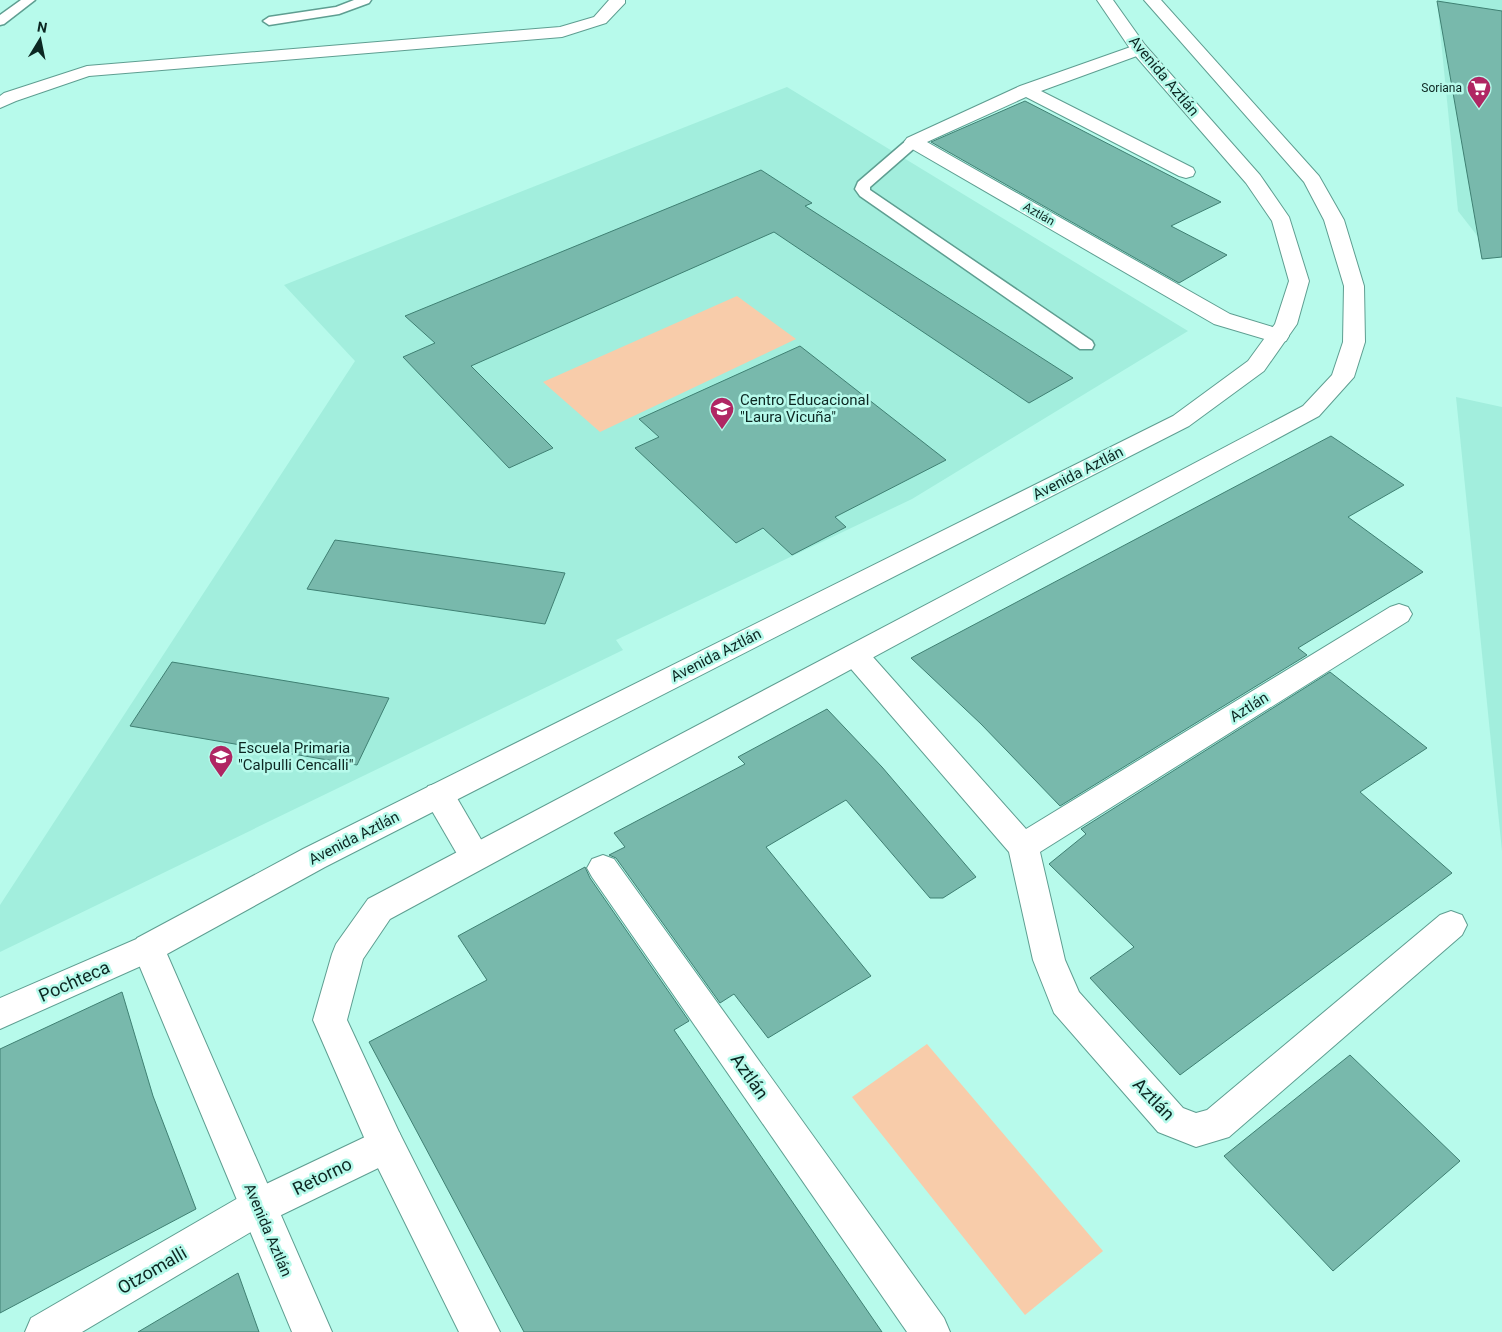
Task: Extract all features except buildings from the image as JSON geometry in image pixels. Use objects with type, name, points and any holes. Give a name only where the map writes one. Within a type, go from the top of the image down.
[{"type":"street","points":[[0,103],[10,97],[87,70],[562,32],[600,20],[617,3],[617,0]]},
{"type":"street","name":"Avenida Aztlán","points":[[312,1332],[148,948],[314,858],[1181,421],[1256,366],[1286,324],[1299,281],[1282,221],[1253,180],[1139,49],[1105,0]]},
{"type":"street","points":[[480,1332],[386,1145],[330,1020],[348,954],[379,908],[1311,411],[1343,378],[1354,342],[1354,286],[1334,220],[1312,180],[1152,0]]},
{"type":"street","points":[[913,142],[1026,90],[1139,49]]},
{"type":"street","points":[[1026,90],[1186,172]]},
{"type":"street","name":"Aztlán","points":[[913,142],[1222,319],[1278,336]]},
{"type":"street","name":"Aztlán","points":[[1023,847],[1399,614]]},
{"type":"street","name":"Aztlán","points":[[855,655],[1023,847],[1049,960],[1066,1002],[1171,1120],[1196,1130],[1216,1125],[1451,925]]},
{"type":"street","points":[[439,795],[475,857]]},
{"type":"street","name":"Aztlán","points":[[603,868],[930,1332]]},
{"type":"street","name":"Pochteca","points":[[0,1014],[148,948]]},
{"type":"street","name":"Retorno","points":[[258,1207],[386,1145]]},
{"type":"street","name":"Otzomalli","points":[[45,1332],[258,1207]]},
{"type":"lane","points":[[0,21],[29,0]]},
{"type":"lane","points":[[269,21],[339,10],[365,0]]},
{"type":"lane","points":[[913,142],[863,185],[862,189],[865,193],[1086,345]]},
{"type":"shaded area","name":"Soriana","points":[[1437,0],[1502,0],[1502,246],[1479,238],[1458,211]]},
{"type":"shaded area","name":"Centro Educacional \"Laura Vicuña\"","points":[[787,87],[1188,331],[912,499],[616,640],[623,650],[0,952],[0,905],[355,361],[284,285]]},
{"type":"shaded area","points":[[737,296],[796,339],[600,432],[543,382]]},
{"type":"shaded area","points":[[1456,397],[1502,407],[1502,851]]},
{"type":"shaded area","points":[[927,1044],[1103,1251],[1025,1315],[852,1097]]},
{"type":"place","name":"Soriana","points":[[1479,109]]},
{"type":"place","name":"Centro Educacional \"Laura Vicuña\"","points":[[722,430]]},
{"type":"place","name":"Escuela Primaria \"Calpulli Cencalli\"","points":[[221,778]]}]
